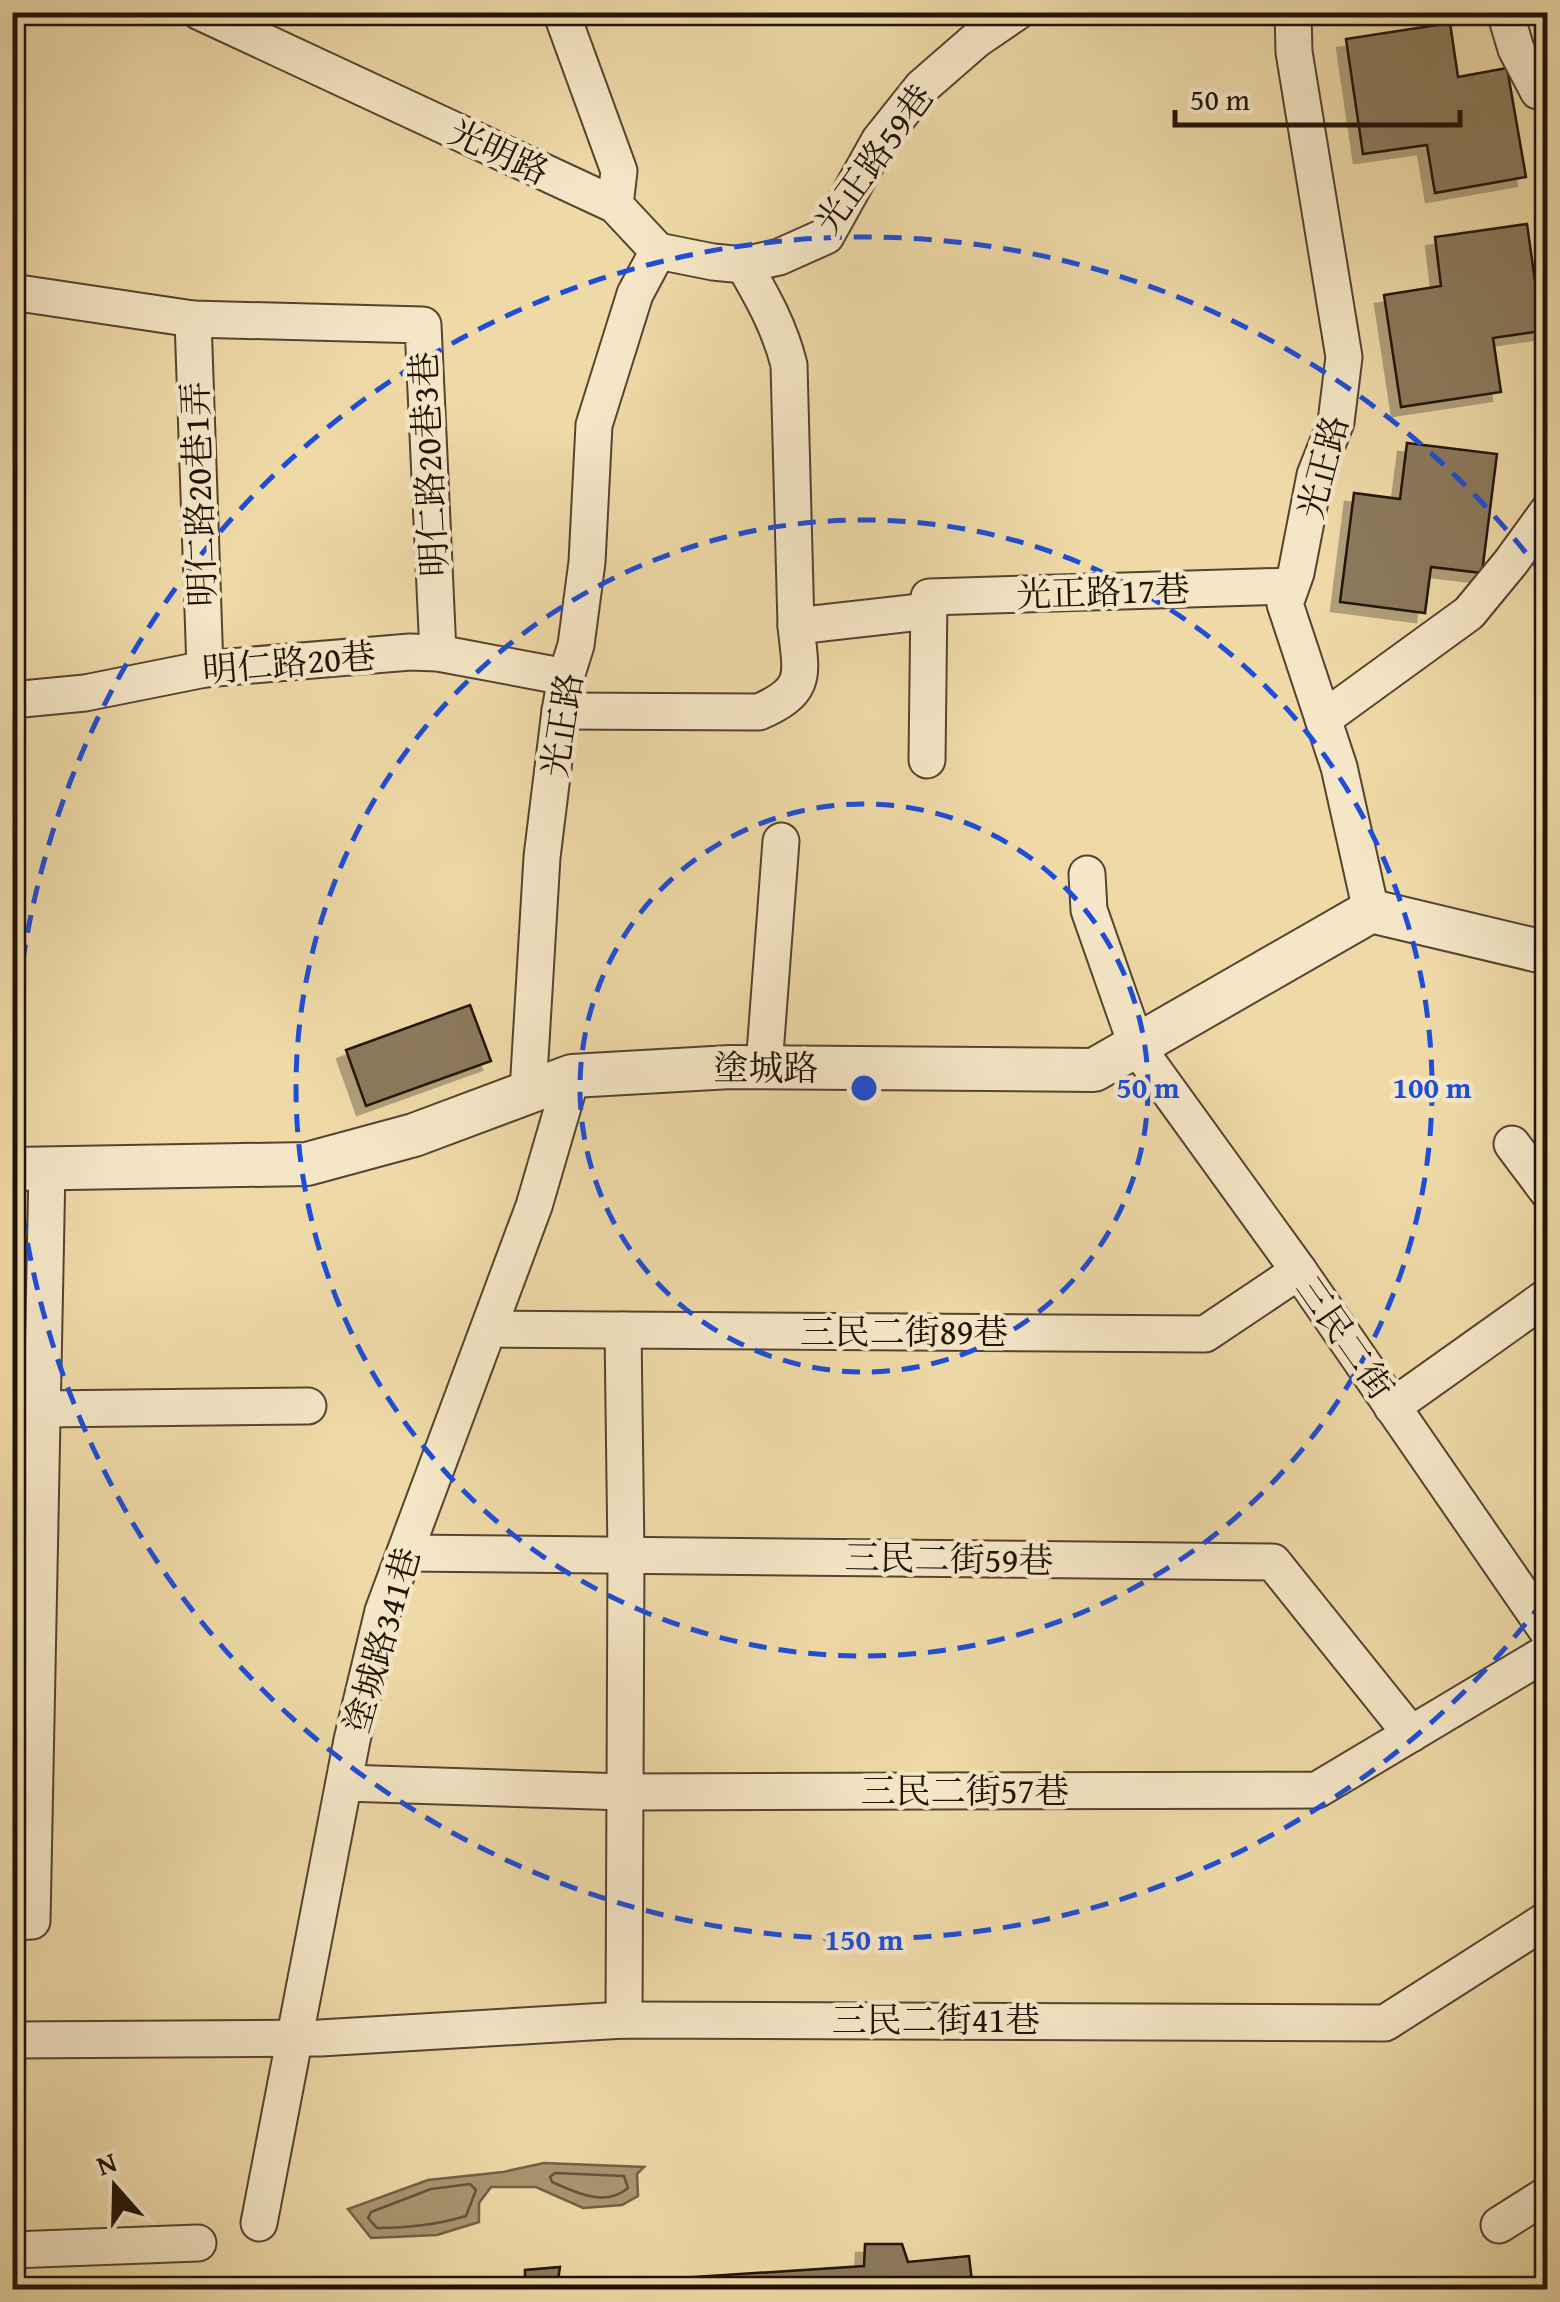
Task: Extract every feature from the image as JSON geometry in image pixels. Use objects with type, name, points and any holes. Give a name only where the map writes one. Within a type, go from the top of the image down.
[{"type":"street","name":"光明路","points":[[200,12],[615,206]]},
{"type":"street","points":[[560,12],[619,171],[615,206],[658,251]]},
{"type":"street","name":"光正路59巷","points":[[658,251],[744,265],[779,257],[826,236],[879,141],[922,87],[976,40],[1017,12]]},
{"type":"street","name":"光正路","points":[[1292,12],[1294,52],[1344,358],[1336,422],[1316,476],[1285,604],[1286,617],[1338,767],[1371,911]]},
{"type":"street","points":[[1504,12],[1516,48],[1538,91],[1548,92]]},
{"type":"street","name":"光正路","points":[[528,1092],[542,857],[563,694],[576,646],[587,562],[594,425],[634,294],[658,251]]},
{"type":"street","points":[[563,694],[759,712],[786,700],[795,688],[800,669],[789,365],[769,308],[744,265]]},
{"type":"street","points":[[12,292],[193,319]]},
{"type":"street","name":"明仁路20巷3巷","points":[[193,319],[422,326],[438,653]]},
{"type":"street","name":"明仁路20巷1弄","points":[[193,319],[205,669]]},
{"type":"street","points":[[1323,719],[1469,613],[1548,512]]},
{"type":"street","name":"光正路17巷","points":[[796,626],[929,612],[929,597],[1291,586]]},
{"type":"street","points":[[926,760],[929,612]]},
{"type":"street","name":"明仁路20巷","points":[[12,700],[85,693],[205,669],[410,652],[438,653],[563,694]]},
{"type":"street","points":[[764,1067],[781,840]]},
{"type":"street","name":"三民二街","points":[[1087,874],[1073,904],[1137,1048],[1298,1271],[1548,1632]]},
{"type":"street","points":[[1371,911],[1548,953]]},
{"type":"street","name":"塗城路","points":[[30,1169],[307,1164],[414,1135],[572,1076],[764,1067],[1094,1070],[1371,911]]},
{"type":"street","name":"塗城路341巷","points":[[259,2222],[344,1783],[382,1611],[534,1206],[572,1076]]},
{"type":"street","points":[[1512,1144],[1548,1192]]},
{"type":"street","points":[[12,1922],[32,1921],[42,1409],[30,1169]]},
{"type":"street","name":"三民二街89巷","points":[[489,1329],[1206,1334],[1298,1271]]},
{"type":"street","points":[[1392,1407],[1548,1296]]},
{"type":"street","points":[[623,1330],[624,2020]]},
{"type":"street","points":[[42,1409],[308,1406]]},
{"type":"street","name":"三民二街59巷","points":[[405,1553],[1273,1562],[1411,1734]]},
{"type":"street","name":"三民二街57巷","points":[[344,1783],[625,1792],[1318,1790],[1548,1652]]},
{"type":"street","name":"三民二街41巷","points":[[12,2040],[320,2038],[624,2020],[1385,2023],[1548,1919]]},
{"type":"street","points":[[1500,2224],[1548,2194]]},
{"type":"street","points":[[12,2250],[198,2243]]},
{"type":"water","points":[[544,2163],[644,2167],[637,2174],[638,2196],[622,2205],[583,2208],[536,2187],[491,2187],[479,2203],[479,2222],[437,2235],[371,2238],[348,2209],[428,2180]]},
{"type":"building","points":[[1450,23],[1458,77],[1507,68],[1526,177],[1435,193],[1427,145],[1363,154],[1346,39]]},
{"type":"building","points":[[1527,224],[1542,331],[1493,338],[1501,392],[1401,407],[1384,295],[1441,286],[1435,237]]},
{"type":"building","points":[[1407,443],[1497,454],[1482,573],[1431,567],[1425,613],[1340,602],[1354,493],[1400,499]]},
{"type":"building","points":[[470,1005],[491,1061],[366,1106],[346,1050]]},
{"type":"building","points":[[865,2244],[902,2244],[908,2262],[969,2256],[973,2290],[503,2290],[525,2288],[525,2270],[560,2267],[557,2286],[864,2266]]}]
